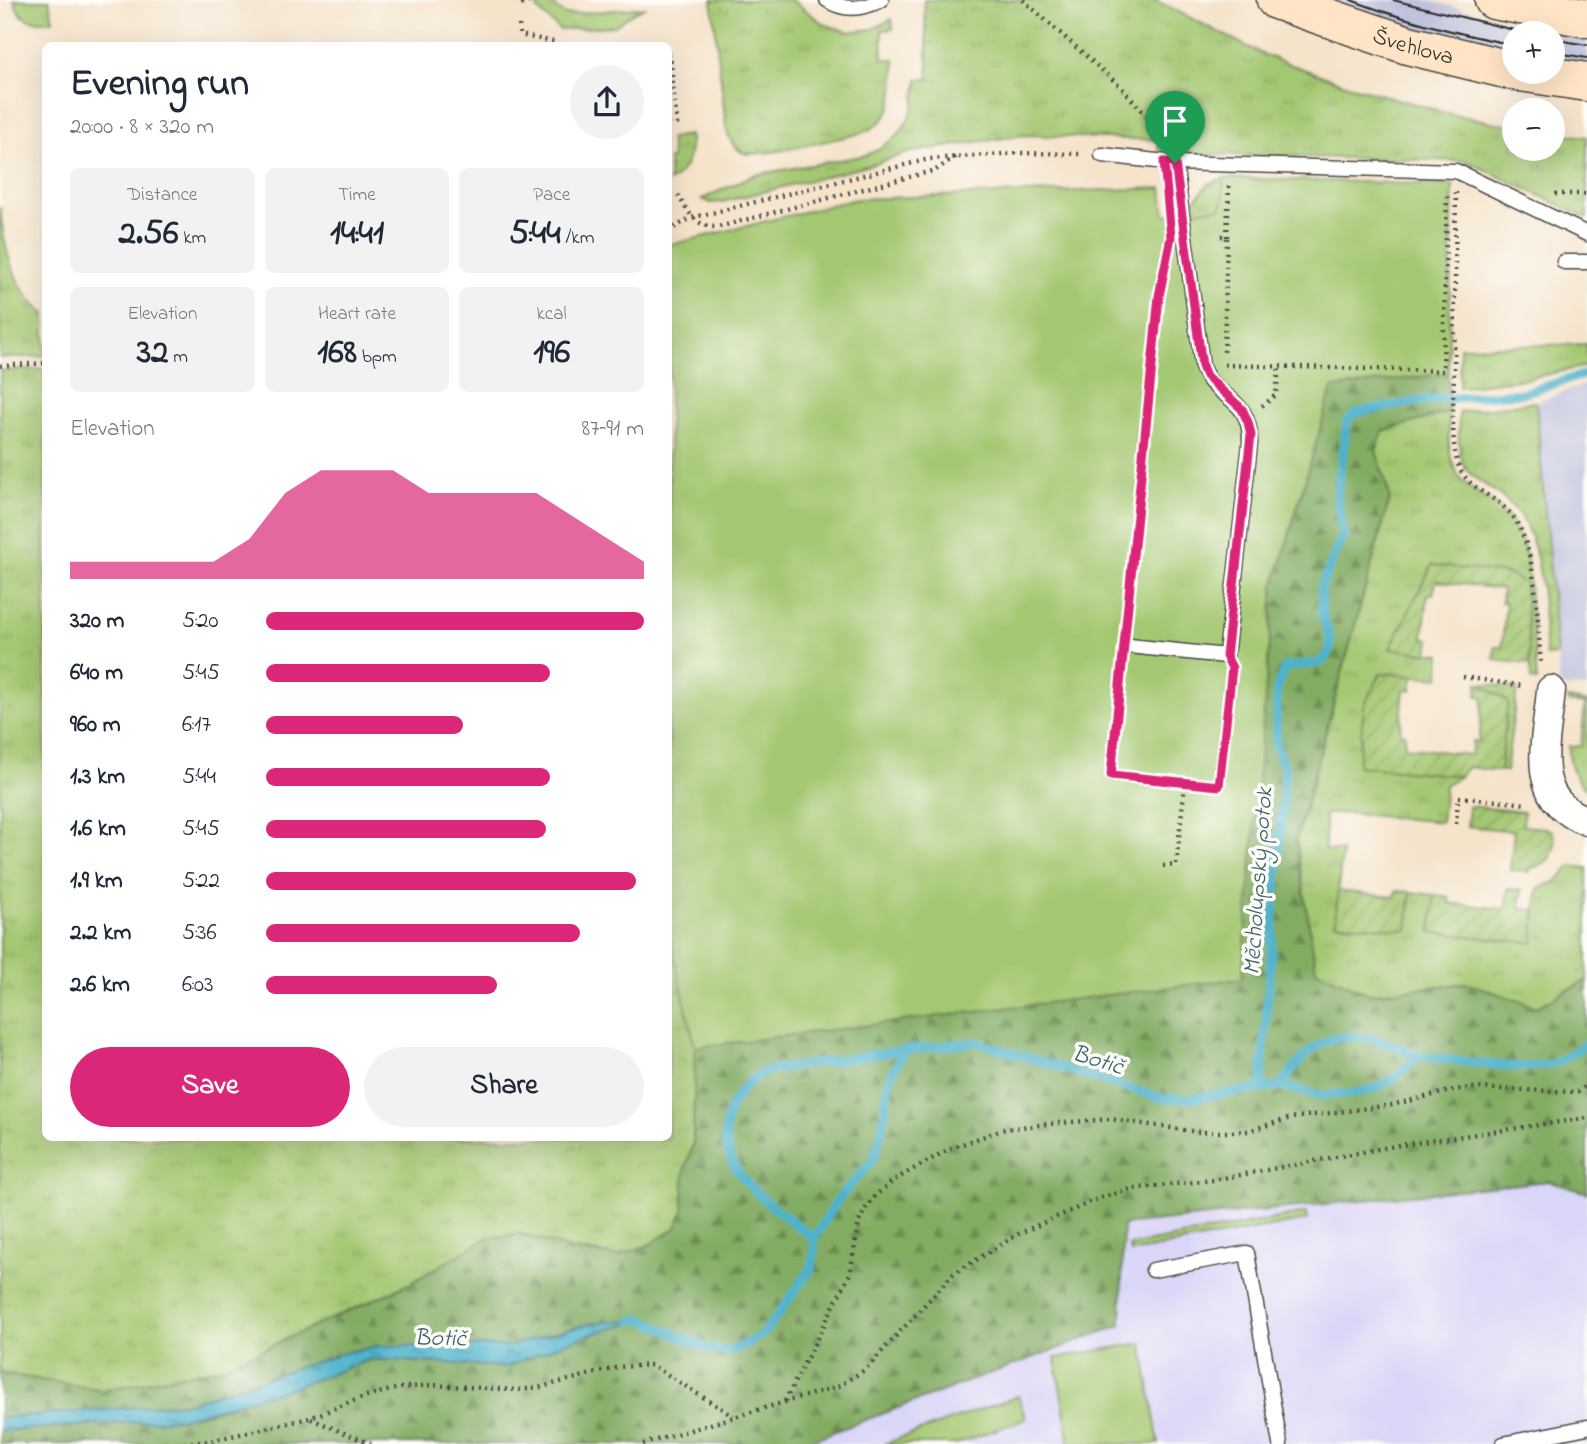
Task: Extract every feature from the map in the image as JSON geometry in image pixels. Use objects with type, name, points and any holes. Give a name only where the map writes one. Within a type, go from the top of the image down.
[{"type":"main road","name":"Švehlova","points":[[1276,0],[1408,45],[1502,68]]},
{"type":"main road","points":[[1494,0],[1587,19]]},
{"type":"main road","points":[[1565,79],[1587,82]]},
{"type":"street","points":[[1550,690],[1545,777],[1552,798],[1579,817]]},
{"type":"lane","points":[[827,0],[839,8],[866,7],[881,0]]},
{"type":"lane","points":[[1102,155],[1175,163],[1456,171],[1587,234]]},
{"type":"lane","points":[[1125,646],[1226,656],[1251,435],[1242,409],[1206,376],[1202,366],[1175,163]]},
{"type":"lane","points":[[1564,262],[1587,262]]},
{"type":"lane","points":[[1153,1270],[1247,1253],[1280,1444]]},
{"type":"lane","points":[[1503,1444],[1587,1427]]},
{"type":"path","points":[[517,0],[520,5],[535,0]]},
{"type":"path","points":[[1023,0],[1130,97],[1166,136],[1174,152],[1175,163]]},
{"type":"path","points":[[519,25],[520,35],[554,42]]},
{"type":"path","points":[[672,75],[677,124],[672,125]]},
{"type":"path","points":[[672,229],[691,218],[929,159],[1019,153],[1102,155]]},
{"type":"path","points":[[678,195],[691,218],[705,226],[718,227],[936,170],[956,156]]},
{"type":"path","points":[[1456,171],[1455,457],[1468,482],[1500,503],[1513,516],[1527,544],[1542,680],[1550,690]]},
{"type":"path","points":[[1242,186],[1228,186],[1224,236],[1224,365],[1443,372],[1449,192],[1435,191]]},
{"type":"path","points":[[1166,261],[1159,296],[1111,775],[1219,786],[1232,668],[1226,656]]},
{"type":"path","points":[[0,366],[42,363]]},
{"type":"path","points":[[1257,409],[1276,396],[1279,367]]},
{"type":"path","points":[[1163,866],[1176,864],[1185,783]]},
{"type":"path","points":[[1455,824],[1458,797],[1525,804],[1579,817]]},
{"type":"path","points":[[785,1402],[849,1274],[859,1222],[866,1208],[876,1195],[894,1180],[951,1147],[1005,1129],[1047,1124],[1110,1119],[1198,1132],[1248,1131],[1291,1118],[1392,1105],[1454,1090],[1472,1088],[1578,1092],[1587,1086]]},
{"type":"path","points":[[643,1444],[838,1386],[866,1369],[953,1274],[1020,1233],[1100,1198],[1130,1189],[1213,1180],[1401,1145],[1587,1118]]},
{"type":"path","points":[[177,1444],[209,1441],[310,1418],[366,1396],[399,1388],[432,1385],[517,1390],[541,1387],[619,1367],[652,1366],[734,1416]]},
{"type":"path","points":[[310,1418],[371,1444]]},
{"type":"shaded area","points":[[1324,0],[1426,0],[1511,21],[1502,21],[1502,51],[1419,32]]},
{"type":"shaded area","points":[[1565,32],[1587,36],[1587,67],[1565,64]]},
{"type":"shaded area","points":[[1587,384],[1587,688],[1560,687],[1536,402]]},
{"type":"shaded area","points":[[1587,1142],[1587,1444],[802,1444],[1121,1325],[1122,1225]]},
{"type":"green space","points":[[14,0],[49,0],[53,20],[28,19],[19,12]]},
{"type":"green space","points":[[553,0],[554,6],[565,15],[645,7],[615,26],[560,30],[538,10],[537,5]]},
{"type":"green space","points":[[712,0],[792,0],[824,24],[848,32],[873,29],[892,19],[893,29],[882,30],[883,59],[895,59],[893,96],[885,116],[878,124],[854,135],[765,153],[740,151],[732,142],[726,126]]},
{"type":"green space","points":[[924,0],[1155,0],[1264,55],[1351,86],[1450,114],[1502,124],[1502,161],[1565,161],[1565,134],[1587,137],[1587,218],[1467,161],[1159,153],[1158,140],[1024,135],[911,152],[871,165],[722,202],[711,203],[702,199],[754,175],[867,155],[877,150],[896,137],[907,122],[914,106],[918,79],[929,79]]},
{"type":"green space","points":[[689,135],[690,149],[684,168],[672,180],[672,158],[672,138]]},
{"type":"green space","points":[[1224,178],[1222,229],[1197,229],[1195,200],[1208,184]]},
{"type":"green space","points":[[1224,178],[1453,185],[1448,373],[1332,388],[1274,586],[1242,978],[695,1047],[672,947],[672,244],[856,199],[1162,188],[1165,215],[1222,207]]},
{"type":"green space","points":[[0,206],[11,265],[24,292],[42,311],[42,356],[0,358]]},
{"type":"green space","points":[[1587,344],[1587,366],[1525,379],[1459,387],[1460,347]]},
{"type":"green space","points":[[42,369],[42,1141],[672,1141],[672,735],[701,1036],[695,1048],[693,1145],[684,1172],[683,1212],[676,1228],[649,1245],[618,1256],[489,1237],[409,1284],[221,1368],[103,1390],[0,1373],[0,371]]},
{"type":"green space","points":[[1448,373],[1449,412],[1383,431],[1376,451],[1390,497],[1296,841],[1316,970],[1369,994],[1467,983],[1537,1007],[1587,980],[1587,1193],[1548,1181],[1123,1225],[1121,1325],[801,1444],[0,1444],[0,1431],[179,1419],[214,1411],[372,1359],[506,1367],[564,1343],[638,1320],[588,1324],[510,1346],[378,1346],[344,1353],[188,1403],[0,1418],[0,1373],[103,1390],[221,1368],[409,1284],[489,1237],[522,1234],[574,1250],[618,1256],[649,1245],[676,1228],[683,1212],[684,1172],[693,1145],[695,1047],[1242,978],[1274,587],[1332,388]]},
{"type":"green space","points":[[1536,402],[1557,655],[1546,656],[1539,571],[1536,554],[1523,519],[1513,506],[1468,471],[1460,454],[1459,442],[1459,412]]},
{"type":"green space","points":[[1449,412],[1450,454],[1457,473],[1469,487],[1504,513],[1522,542],[1527,560],[1537,681],[1531,680],[1525,584],[1432,565],[1391,649],[1441,654],[1439,678],[1381,673],[1359,766],[1460,776],[1445,785],[1441,822],[1346,813],[1325,814],[1325,850],[1342,851],[1335,922],[1407,930],[1411,892],[1435,895],[1431,932],[1533,943],[1538,889],[1557,881],[1571,866],[1587,868],[1587,980],[1537,1007],[1467,983],[1369,994],[1316,971],[1296,841],[1390,497],[1376,451],[1383,431]]},
{"type":"green space","points":[[1432,565],[1510,574],[1525,584],[1530,664],[1494,660],[1495,647],[1502,647],[1506,603],[1501,602],[1502,589],[1436,581],[1433,594],[1428,594],[1423,638],[1430,639],[1428,653],[1390,649]]},
{"type":"green space","points":[[1381,673],[1413,676],[1411,690],[1404,689],[1400,733],[1405,734],[1405,747],[1471,755],[1473,741],[1479,741],[1483,697],[1477,696],[1478,683],[1508,701],[1500,771],[1468,767],[1460,776],[1358,766],[1364,706]]},
{"type":"green space","points":[[1478,683],[1517,688],[1506,771],[1500,771],[1508,701]]},
{"type":"green space","points":[[1568,699],[1587,702],[1587,790],[1575,776],[1569,753],[1569,746],[1581,746],[1585,704],[1568,702]]},
{"type":"green space","points":[[1469,806],[1524,812],[1523,826],[1552,831],[1554,851],[1542,864],[1529,868],[1529,872],[1510,870],[1514,831],[1467,826]]},
{"type":"green space","points":[[1508,889],[1522,890],[1520,908],[1536,910],[1533,943],[1431,932],[1435,895],[1450,897],[1449,903],[1505,909]]},
{"type":"green space","points":[[1338,891],[1394,897],[1396,891],[1411,892],[1407,930],[1335,923]]},
{"type":"green space","points":[[1306,1213],[1307,1220],[1131,1252],[1129,1246]]},
{"type":"green space","points":[[1142,1343],[1159,1444],[1070,1444],[1055,1358]]},
{"type":"green space","points":[[1018,1396],[1026,1419],[956,1444],[884,1444]]},
{"type":"water","points":[[642,1319],[564,1343],[506,1367],[372,1359],[291,1388],[179,1419],[0,1431],[0,1418],[188,1403],[344,1353],[378,1346],[510,1346],[588,1324]]},
{"type":"waterway","name":"Měcholupský potok","points":[[1261,1087],[1285,770],[1276,746],[1277,688],[1285,667],[1319,663],[1326,658],[1330,649],[1330,638],[1322,615],[1321,587],[1343,535],[1337,495],[1347,421],[1356,413],[1364,411],[1427,400],[1522,393],[1587,374]]},
{"type":"waterway","name":"Botič","points":[[1280,1086],[1313,1049],[1338,1038],[1379,1041],[1417,1056]]},
{"type":"waterway","name":"Botič","points":[[632,1321],[642,1319],[712,1349],[732,1350],[766,1331],[811,1269],[814,1238],[764,1200],[749,1185],[736,1169],[728,1151],[725,1131],[730,1110],[744,1087],[765,1071],[977,1042],[1161,1098],[1188,1099],[1280,1086],[1318,1095],[1350,1094],[1375,1089],[1397,1076],[1417,1056],[1506,1066],[1541,1066],[1563,1059],[1587,1043]]},
{"type":"waterway","name":"Botič","points":[[814,1238],[839,1198],[873,1160],[881,1135],[889,1083],[906,1050]]},
{"type":"tram line","points":[[1351,0],[1431,26],[1502,42]]},
{"type":"tram line","points":[[1393,0],[1502,27]]},
{"type":"tram line","points":[[1565,41],[1587,45]]},
{"type":"tram line","points":[[1565,54],[1587,58]]},
{"type":"route","points":[[1164,162],[1175,163],[1202,366],[1206,376],[1242,409],[1251,435],[1226,656],[1232,668],[1219,786],[1111,775],[1159,296],[1171,237],[1164,162]]}]
